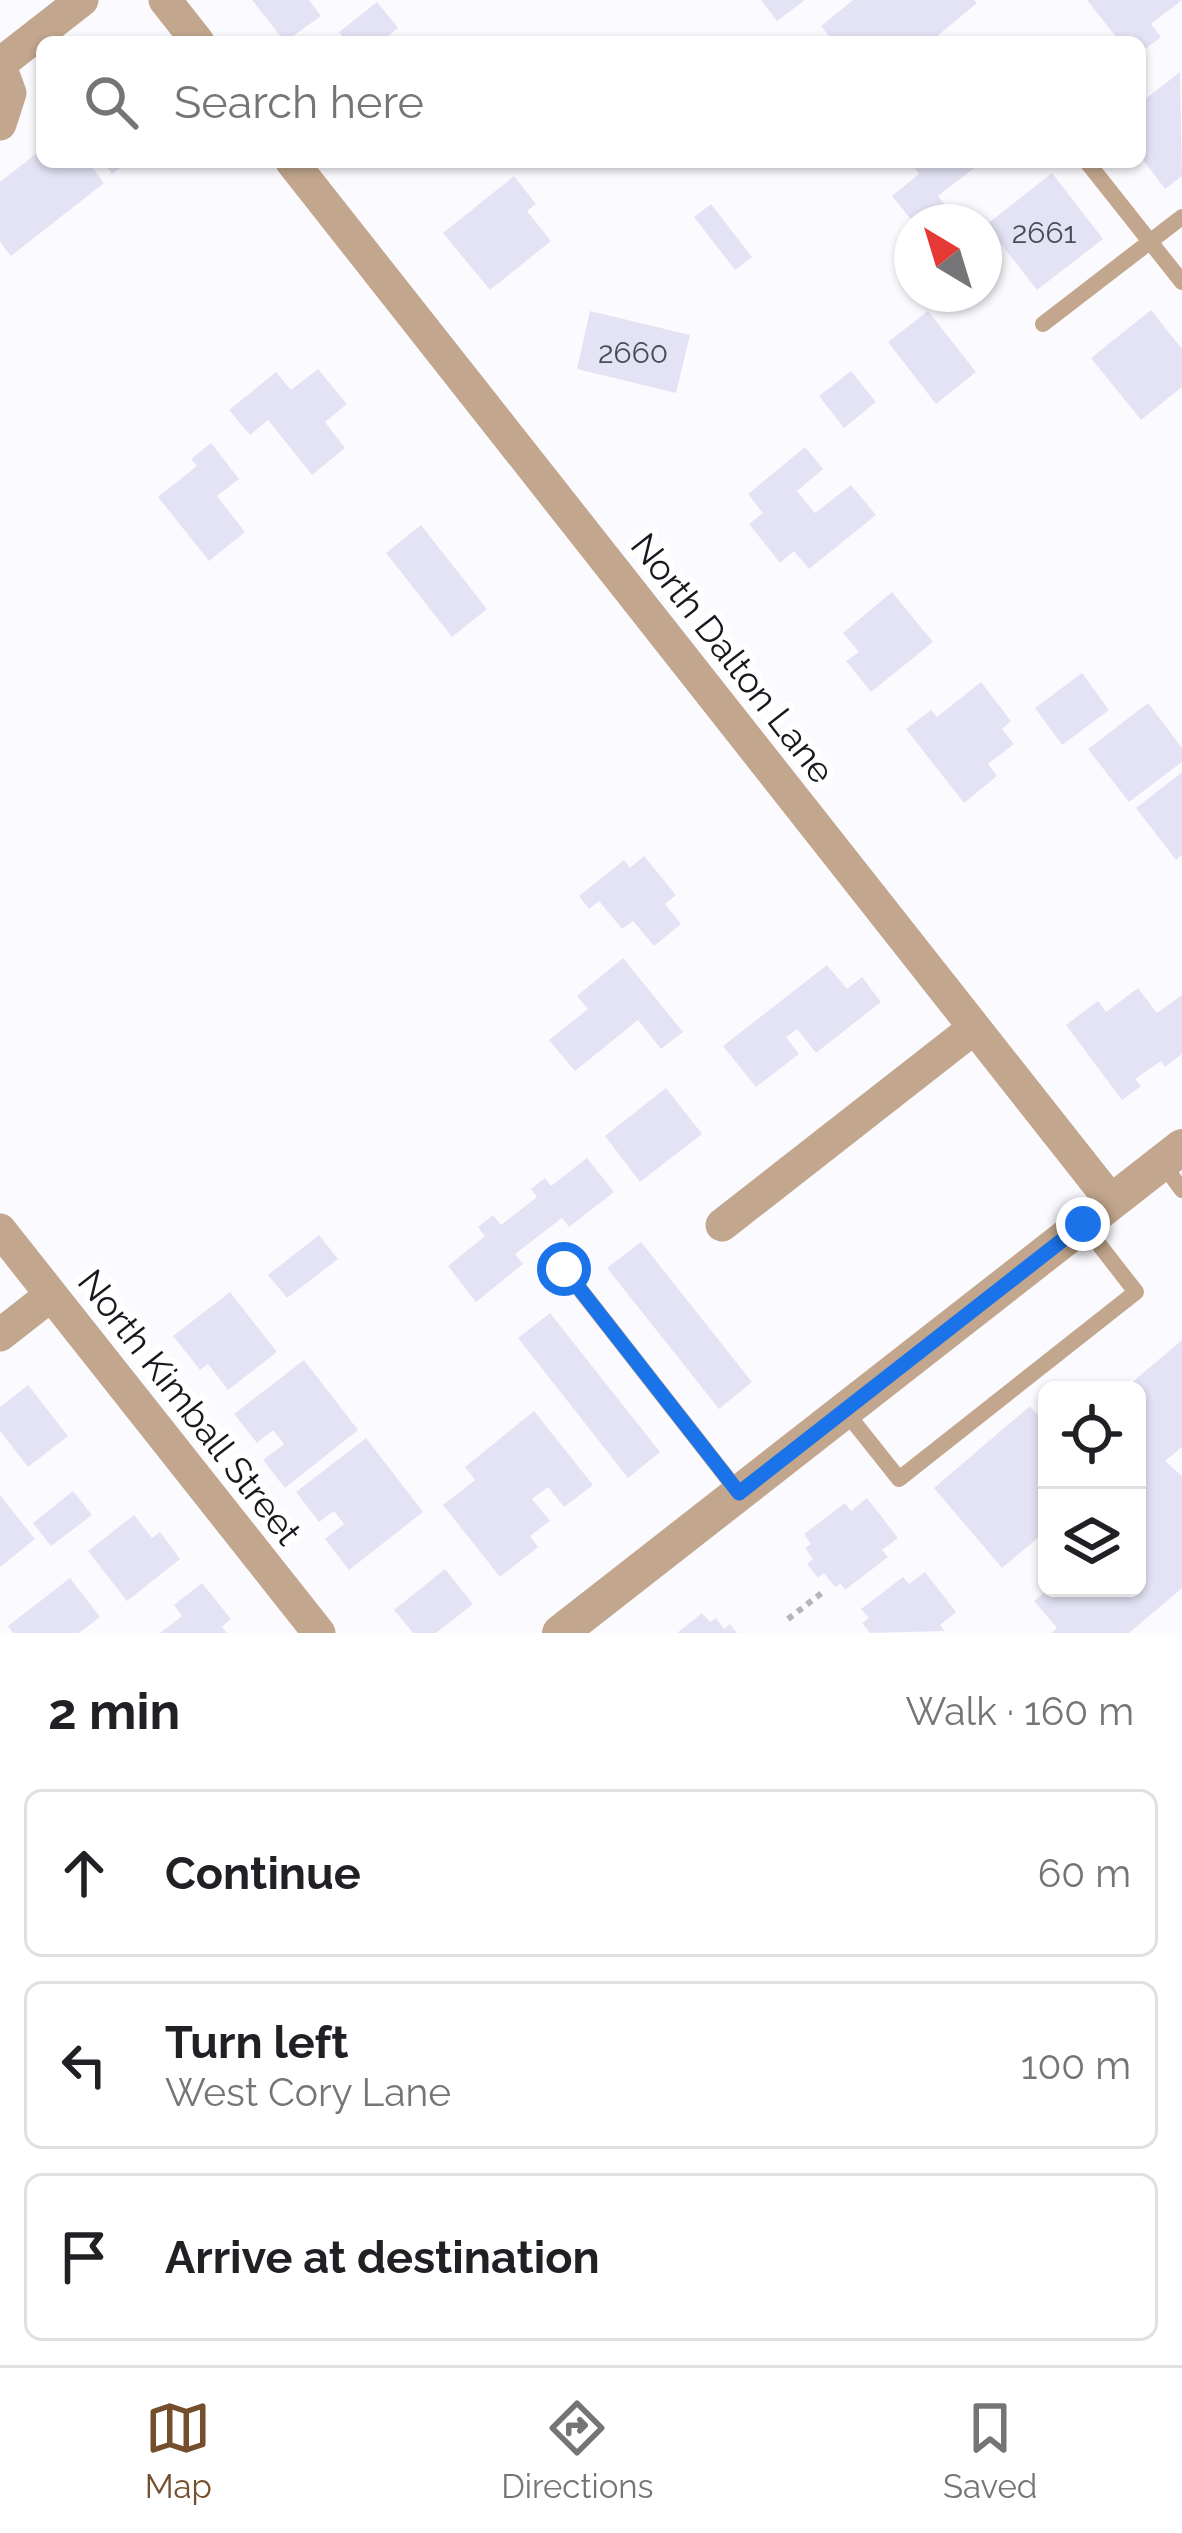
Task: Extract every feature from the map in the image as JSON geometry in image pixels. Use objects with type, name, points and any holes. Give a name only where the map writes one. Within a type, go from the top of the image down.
[{"type":"street","points":[[37,36],[82,0]]},
{"type":"street","points":[[165,0],[193,36]]},
{"type":"street","points":[[0,124],[10,93],[0,65],[36,36]]},
{"type":"street","name":"North Dalton Lane","points":[[297,168],[974,1028],[1098,1213]]},
{"type":"street","points":[[722,1225],[974,1028]]},
{"type":"street","points":[[560,1633],[1098,1213],[1175,1167]]},
{"type":"street","name":"North Kimball Street","points":[[0,1230],[319,1633]]},
{"type":"street","points":[[0,1335],[51,1295]]},
{"type":"lane","points":[[1093,168],[1182,282]]},
{"type":"lane","points":[[1043,324],[1182,217]]},
{"type":"lane","points":[[845,1410],[899,1478],[917,1464],[1136,1292],[1098,1213]]},
{"type":"lane","points":[[564,1269],[739,1493]]},
{"type":"path","points":[[788,1619],[823,1592]]},
{"type":"building","points":[[252,0],[309,0],[321,16],[293,36],[280,36]]},
{"type":"building","points":[[761,0],[805,0],[777,21]]},
{"type":"building","points":[[853,0],[977,3],[937,36],[829,36],[821,26]]},
{"type":"building","points":[[1087,0],[1182,0],[1151,24],[1161,37],[1146,48],[1146,36],[1115,36]]},
{"type":"building","points":[[377,2],[398,28],[388,36],[342,36],[339,32]]},
{"type":"building","points":[[1180,72],[1182,176],[1165,189],[1146,164],[1146,98]]},
{"type":"building","points":[[36,154],[36,168],[93,168],[104,183],[11,256],[0,242],[0,182]]},
{"type":"building","points":[[914,168],[974,168],[938,196],[944,204],[898,204],[892,196],[919,174]]},
{"type":"building","points":[[1052,173],[1103,239],[1037,290],[1002,245],[1002,212]]},
{"type":"building","points":[[514,176],[536,204],[527,211],[551,241],[490,290],[443,233]]},
{"type":"building","points":[[711,204],[752,257],[735,270],[694,217]]},
{"type":"building","points":[[1151,310],[1182,349],[1182,387],[1141,420],[1091,358]]},
{"type":"building","points":[[590,311],[690,335],[676,393],[577,369]]},
{"type":"building","points":[[929,312],[976,372],[936,404],[888,342]]},
{"type":"building","points":[[318,369],[347,404],[325,422],[345,448],[312,475],[268,420],[250,435],[229,410],[276,372],[291,390]]},
{"type":"building","points":[[851,371],[876,402],[844,428],[819,396]]},
{"type":"building","points":[[211,443],[239,479],[217,496],[245,532],[209,561],[158,497],[197,466],[191,459]]},
{"type":"building","points":[[805,447],[823,469],[797,491],[815,513],[851,485],[876,515],[809,569],[794,551],[780,563],[749,524],[763,513],[748,494]]},
{"type":"building","points":[[421,525],[487,609],[452,637],[386,553]]},
{"type":"building","points":[[892,592],[933,642],[871,692],[846,661],[859,652],[843,633]]},
{"type":"building","points":[[1082,673],[1109,710],[1062,745],[1035,708]]},
{"type":"building","points":[[981,682],[1011,721],[1002,729],[1014,744],[988,764],[997,776],[964,803],[906,729],[931,710],[937,717]]},
{"type":"building","points":[[1148,703],[1182,748],[1182,762],[1129,802],[1088,749]]},
{"type":"building","points":[[1182,772],[1182,855],[1176,860],[1136,808]]},
{"type":"building","points":[[644,856],[676,895],[665,904],[681,924],[654,946],[633,921],[622,929],[599,901],[589,909],[579,896],[624,860],[630,868]]},
{"type":"building","points":[[623,958],[683,1032],[661,1049],[638,1020],[575,1071],[549,1040],[588,1009],[577,996]]},
{"type":"building","points":[[827,965],[847,989],[862,977],[881,1002],[816,1053],[797,1029],[786,1037],[799,1054],[756,1087],[723,1046]]},
{"type":"building","points":[[1138,988],[1157,1013],[1182,995],[1182,1054],[1165,1067],[1161,1061],[1135,1079],[1141,1086],[1122,1100],[1066,1025],[1098,1001],[1106,1012]]},
{"type":"building","points":[[666,1088],[702,1134],[640,1182],[605,1136]]},
{"type":"building","points":[[587,1158],[614,1192],[569,1227],[562,1218],[515,1254],[523,1264],[476,1302],[448,1266],[485,1236],[478,1227],[493,1215],[501,1225],[537,1197],[531,1189],[545,1178],[551,1186]]},
{"type":"building","points":[[319,1235],[338,1259],[287,1298],[268,1275]]},
{"type":"building","points":[[641,1242],[752,1382],[719,1409],[607,1268]]},
{"type":"building","points":[[230,1292],[277,1352],[228,1390],[208,1364],[200,1370],[173,1336]]},
{"type":"building","points":[[550,1313],[660,1452],[628,1478],[518,1338]]},
{"type":"building","points":[[1182,1340],[1182,1447],[1165,1461],[1182,1476],[1182,1588],[1129,1633],[1051,1633],[1057,1628],[1034,1601],[1039,1597],[1146,1597],[1146,1381],[1134,1381]]},
{"type":"building","points":[[304,1360],[358,1430],[285,1488],[263,1460],[284,1444],[273,1430],[257,1443],[234,1414]]},
{"type":"building","points":[[28,1385],[68,1436],[28,1467],[0,1431],[0,1407]]},
{"type":"building","points":[[1030,1406],[1038,1415],[1038,1538],[1002,1568],[934,1488]]},
{"type":"building","points":[[534,1411],[593,1485],[564,1507],[548,1487],[532,1499],[550,1521],[530,1536],[538,1547],[500,1577],[443,1505],[475,1480],[465,1467]]},
{"type":"building","points":[[366,1438],[423,1512],[349,1570],[325,1539],[344,1524],[334,1511],[319,1522],[296,1492]]},
{"type":"building","points":[[73,1491],[92,1515],[51,1546],[33,1523]]},
{"type":"building","points":[[0,1495],[35,1539],[0,1567]]},
{"type":"building","points":[[867,1498],[898,1538],[882,1550],[888,1557],[845,1590],[841,1584],[835,1587],[824,1573],[818,1578],[807,1564],[813,1559],[805,1548],[811,1544],[804,1534],[845,1503],[851,1511]]},
{"type":"building","points":[[134,1515],[152,1538],[160,1532],[180,1559],[127,1601],[88,1551]]},
{"type":"building","points":[[445,1569],[473,1604],[436,1633],[413,1633],[394,1610]]},
{"type":"building","points":[[925,1572],[956,1612],[940,1625],[945,1631],[870,1633],[862,1623],[869,1618],[861,1609],[903,1577],[909,1584]]},
{"type":"building","points":[[70,1578],[100,1617],[79,1633],[13,1633],[8,1626]]},
{"type":"building","points":[[202,1583],[231,1619],[222,1627],[227,1633],[160,1633],[182,1616],[174,1605]]},
{"type":"building","points":[[702,1613],[710,1622],[716,1618],[724,1629],[730,1624],[737,1633],[677,1633]]},
{"type":"route","points":[[564,1269],[739,1493],[1083,1224]]}]
